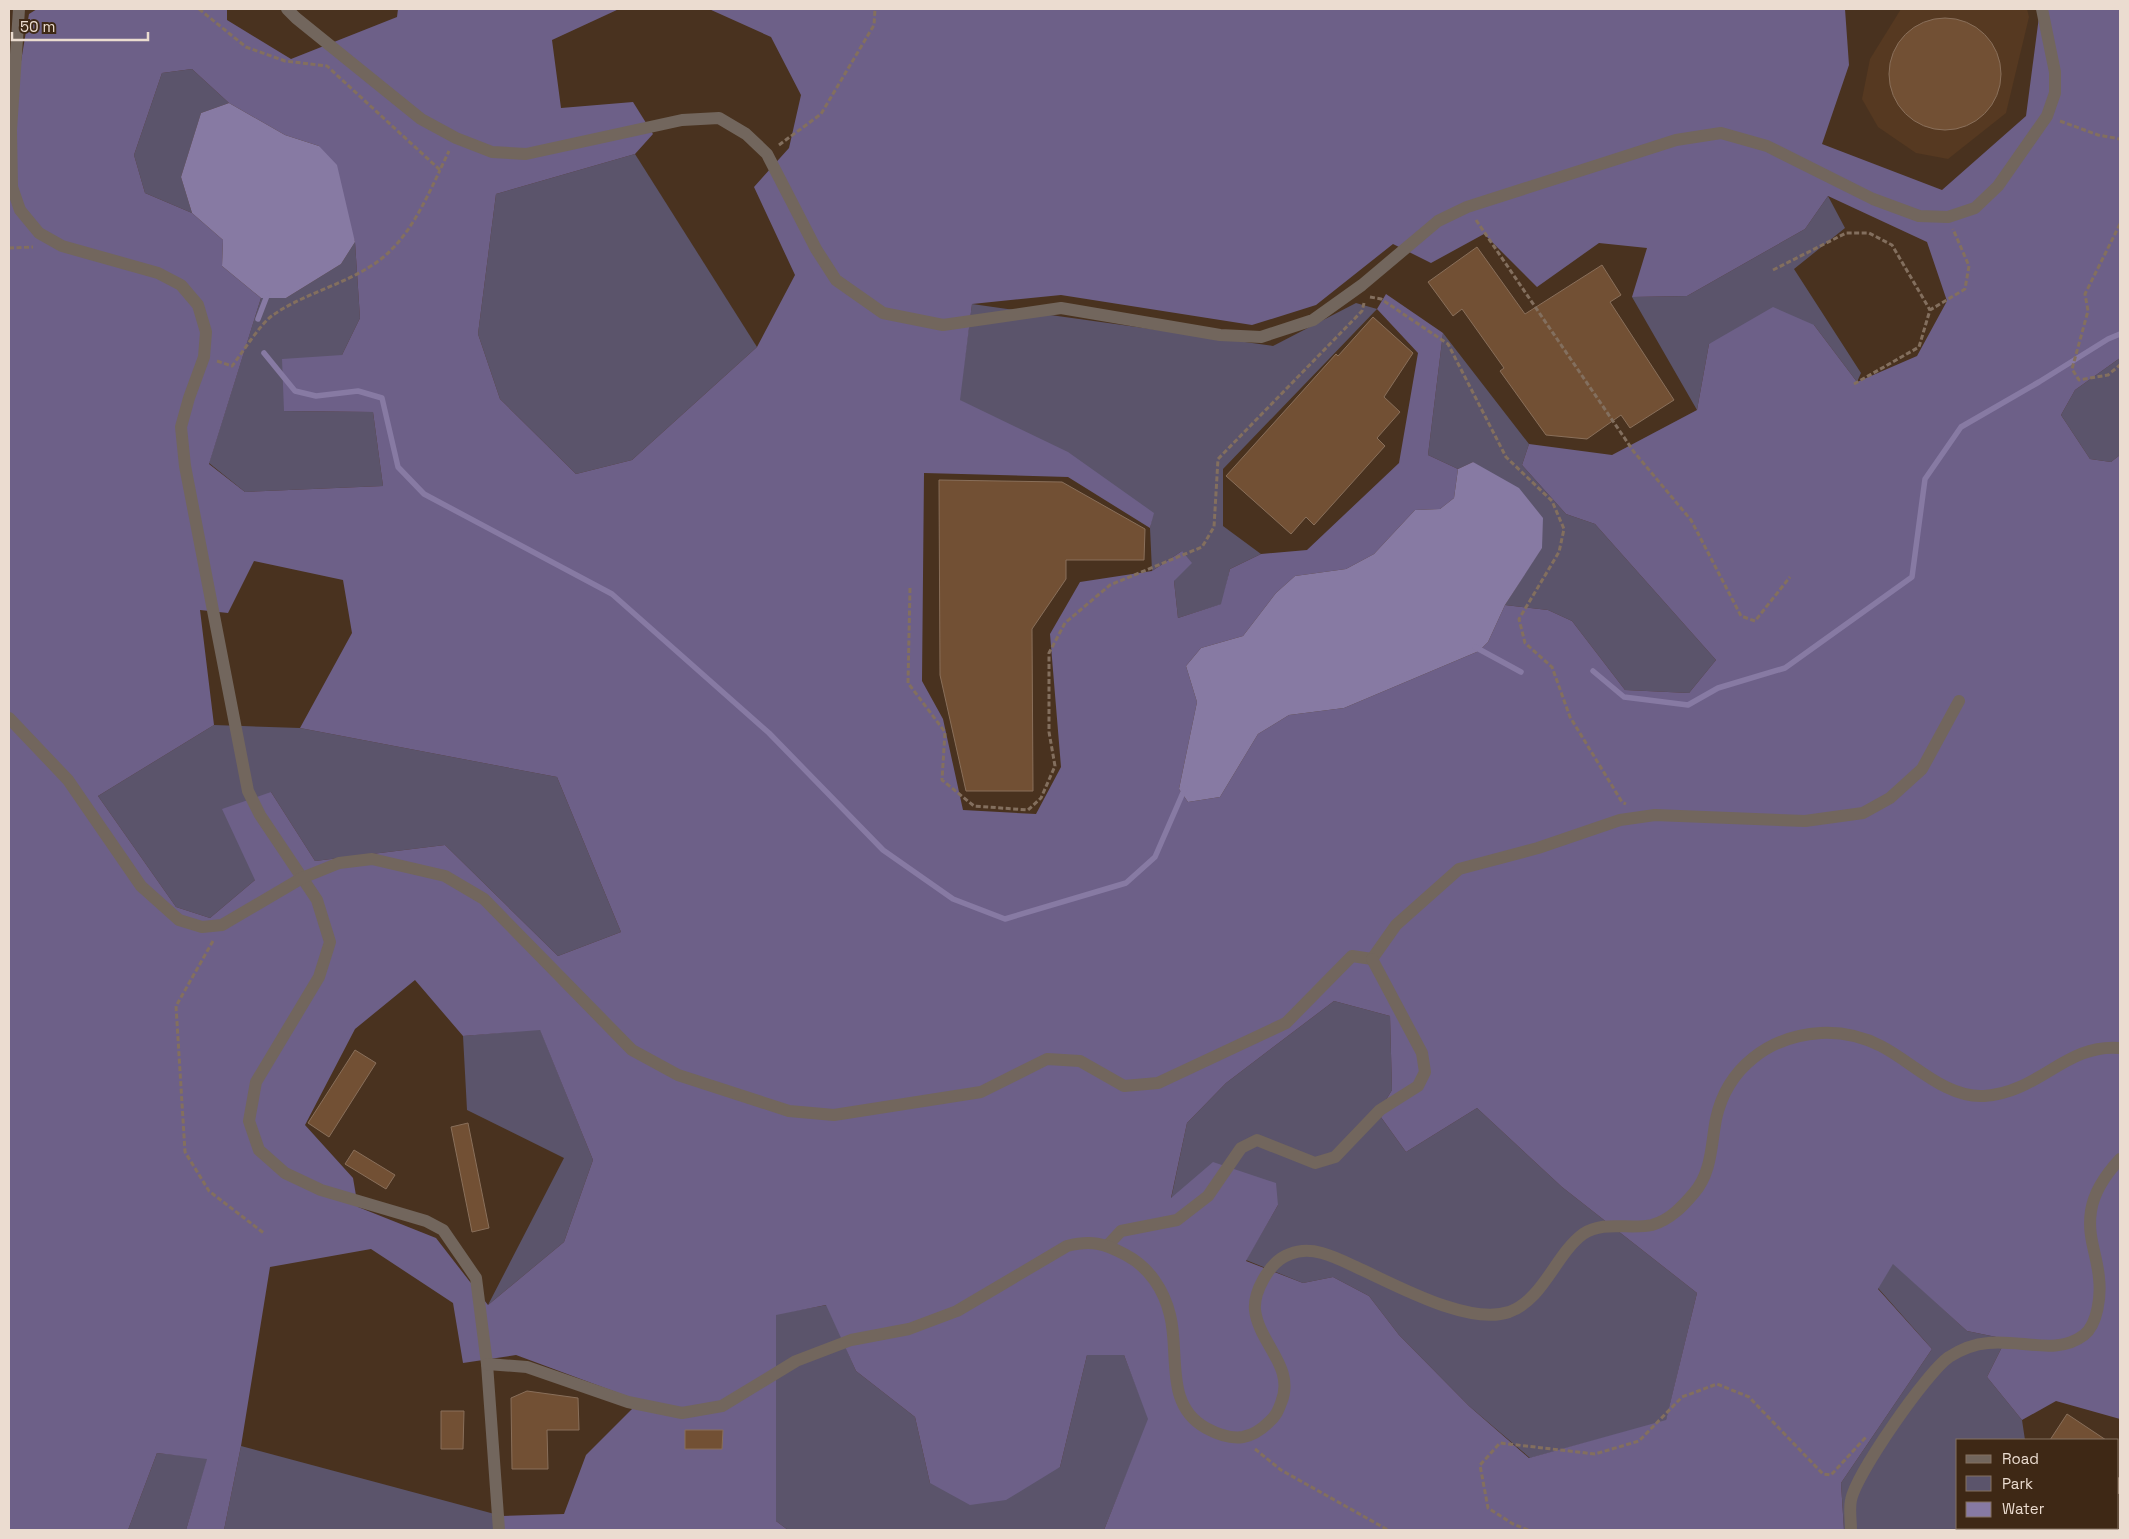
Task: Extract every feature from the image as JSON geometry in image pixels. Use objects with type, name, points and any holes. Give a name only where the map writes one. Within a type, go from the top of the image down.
[{"type":"street","points":[[19,9],[12,62],[11,130],[12,187],[20,210],[39,233],[62,246],[158,273],[181,285],[198,305],[206,332],[204,357],[189,398],[181,428],[187,475],[248,791],[260,815],[317,900],[330,942],[319,977],[256,1082],[249,1121],[259,1150],[285,1173],[321,1190],[426,1221],[443,1230],[476,1278],[486,1364],[499,1530]]},
{"type":"street","points":[[287,9],[421,119],[456,138],[492,152],[526,154],[682,120],[719,118],[746,134],[767,154],[816,249],[836,280],[883,313],[943,325],[1061,308],[1220,336],[1261,337],[1313,320],[1362,285],[1438,221],[1467,207],[1676,140],[1721,133],[1767,146],[1873,199],[1919,216],[1948,217],[1975,208],[1998,186],[2048,116],[2055,93],[2055,72],[2042,9]]},
{"type":"street","points":[[1372,959],[1396,925],[1459,869],[1538,848],[1620,820],[1655,815],[1805,822],[1863,813],[1890,798],[1922,769],[1959,701]]},
{"type":"street","points":[[9,718],[68,780],[140,886],[179,920],[202,927],[222,925],[302,878],[339,863],[372,859],[445,876],[484,899],[632,1050],[678,1075],[789,1112],[834,1115],[981,1092],[1047,1059],[1080,1060],[1124,1086],[1158,1083],[1286,1024],[1352,956],[1372,959]]},
{"type":"street","points":[[1108,1245],[1121,1231],[1177,1220],[1208,1196],[1241,1148],[1257,1140],[1315,1163],[1335,1158],[1380,1110],[1418,1086],[1425,1072],[1422,1053],[1372,959]]},
{"type":"street","points":[[486,1364],[527,1367],[628,1402],[682,1413],[722,1406],[796,1360],[851,1340],[909,1329],[957,1311],[1067,1246],[1086,1241],[1108,1245],[1132,1258],[1158,1282],[1171,1316],[1176,1387],[1184,1408],[1197,1423],[1218,1435],[1240,1438],[1259,1432],[1276,1416],[1285,1394],[1284,1371],[1260,1326],[1254,1307],[1257,1290],[1269,1270],[1285,1255],[1302,1250],[1329,1254],[1425,1299],[1472,1314],[1494,1316],[1514,1310],[1533,1296],[1570,1247],[1586,1232],[1601,1226],[1652,1225],[1673,1215],[1697,1189],[1708,1167],[1716,1118],[1722,1096],[1742,1066],[1769,1046],[1793,1037],[1822,1033],[1853,1036],[1880,1045],[1961,1094],[1984,1096],[2009,1092],[2039,1079],[2070,1057],[2097,1048],[2120,1048]]},
{"type":"street","points":[[1851,1530],[1851,1500],[1859,1480],[1884,1439],[1921,1387],[1948,1358],[1968,1348],[1989,1343],[2065,1346],[2085,1334],[2096,1315],[2099,1278],[2089,1234],[2091,1210],[2097,1192],[2110,1170],[2120,1159]]},
{"type":"path","points":[[199,9],[246,47],[285,61],[327,66],[440,170]]},
{"type":"path","points":[[767,154],[821,114],[874,25],[875,9]]},
{"type":"path","points":[[2048,116],[2098,135],[2120,139]]},
{"type":"path","points":[[204,357],[232,366],[271,316],[299,299],[367,269],[397,244],[416,219],[456,138]]},
{"type":"path","points":[[1467,207],[1634,452],[1691,520],[1741,616],[1755,621],[1790,576]]},
{"type":"path","points":[[1854,384],[1919,347],[1930,310],[1966,289],[1969,266],[1948,217]]},
{"type":"path","points":[[2120,224],[2085,294],[2088,311],[2072,369],[2079,380],[2108,375],[2120,365]]},
{"type":"path","points":[[1773,270],[1846,233],[1869,233],[1892,245],[1930,310]]},
{"type":"path","points":[[910,588],[908,683],[945,732],[942,780],[974,806],[1028,810],[1041,798],[1055,766],[1049,732],[1048,653],[1065,623],[1110,586],[1202,547],[1214,527],[1218,459],[1362,311],[1366,296],[1382,299],[1448,344],[1506,457],[1552,501],[1564,529],[1559,552],[1519,619],[1525,643],[1552,667],[1570,717],[1622,802],[1630,806]]},
{"type":"path","points":[[222,925],[176,1006],[185,1152],[209,1191],[264,1234]]},
{"type":"path","points":[[1528,1530],[1488,1508],[1480,1465],[1500,1443],[1595,1454],[1639,1441],[1682,1398],[1717,1384],[1749,1397],[1823,1474],[1831,1475],[1865,1437],[1884,1439]]},
{"type":"path","points":[[1240,1438],[1281,1470],[1388,1530]]},
{"type":"shaded area","points":[[37,9],[227,9],[227,20],[291,59],[397,17],[398,9],[619,9],[552,40],[561,108],[633,102],[653,134],[635,154],[496,194],[478,334],[500,399],[576,474],[632,460],[757,347],[795,275],[754,187],[789,148],[801,95],[771,37],[709,9],[1845,9],[1849,65],[1822,144],[1942,190],[2026,116],[2040,9],[2120,9],[2120,358],[2075,390],[2061,415],[2090,459],[2111,462],[2120,455],[2120,1419],[2056,1401],[2022,1420],[1987,1377],[2006,1339],[1967,1331],[1893,1264],[1878,1289],[1932,1349],[1841,1483],[1844,1530],[1104,1530],[1148,1419],[1124,1355],[1087,1355],[1060,1467],[1006,1500],[970,1505],[930,1483],[915,1417],[856,1371],[826,1305],[776,1315],[776,1521],[788,1530],[504,1530],[502,1516],[564,1514],[586,1455],[640,1401],[516,1355],[463,1363],[453,1303],[371,1249],[270,1267],[241,1446],[224,1530],[186,1530],[207,1459],[157,1453],[128,1530],[9,1530],[9,79],[18,79],[29,14]],"holes":[[[192,69],[229,103],[285,135],[319,146],[355,242],[360,318],[342,355],[282,359],[284,411],[373,412],[383,486],[245,492],[209,464],[261,298],[222,266],[223,240],[192,213],[145,193],[134,155],[162,73]],[[1828,196],[1927,242],[1947,301],[1917,356],[1857,382],[1814,325],[1773,307],[1709,344],[1697,410],[1612,455],[1529,444],[1522,465],[1566,514],[1595,524],[1716,660],[1689,693],[1625,690],[1572,621],[1548,610],[1505,605],[1488,642],[1479,651],[1344,708],[1289,715],[1258,734],[1220,797],[1188,802],[1179,789],[1197,702],[1186,666],[1201,648],[1243,636],[1276,593],[1295,576],[1346,569],[1374,554],[1415,510],[1440,509],[1454,498],[1458,469],[1428,455],[1443,333],[1386,294],[1377,309],[1418,353],[1399,463],[1307,550],[1261,554],[1230,569],[1221,604],[1178,618],[1174,581],[1192,563],[1182,551],[1152,571],[1080,582],[1050,634],[1061,767],[1036,814],[963,810],[943,719],[922,681],[924,473],[1068,477],[1150,528],[1154,513],[1068,452],[960,400],[972,304],[1061,295],[1252,325],[1316,305],[1393,244],[1431,263],[1484,234],[1537,287],[1599,243],[1647,248],[1632,297],[1687,296],[1805,229]],[[254,561],[343,580],[352,633],[300,728],[557,777],[621,932],[558,956],[445,845],[315,861],[271,792],[222,809],[255,880],[210,918],[176,907],[98,796],[214,725],[200,610],[228,613]],[[415,980],[463,1036],[540,1030],[593,1160],[564,1242],[488,1305],[436,1238],[358,1207],[353,1178],[305,1125],[355,1029]],[[1334,1001],[1390,1016],[1392,1090],[1378,1113],[1406,1152],[1477,1108],[1562,1187],[1697,1293],[1666,1420],[1529,1458],[1469,1406],[1399,1335],[1369,1296],[1333,1277],[1303,1283],[1246,1261],[1278,1205],[1276,1183],[1213,1162],[1171,1198],[1187,1123],[1226,1083]]]},
{"type":"shaded area","points":[[1901,9],[2027,9],[2029,17],[2006,113],[1948,159],[1916,153],[1878,127],[1862,99],[1870,59]]},
{"type":"green space","points":[[192,69],[229,103],[201,113],[181,177],[192,213],[145,193],[134,155],[162,73]]},
{"type":"green space","points":[[635,154],[757,347],[632,460],[576,474],[500,399],[478,334],[496,194]]},
{"type":"green space","points":[[1828,196],[1845,228],[1794,269],[1861,373],[1857,382],[1814,325],[1709,344],[1697,410],[1632,297],[1687,296],[1805,229]]},
{"type":"green space","points":[[355,242],[360,318],[342,355],[284,411],[373,412],[383,486],[245,492],[209,463],[261,298],[286,298],[341,264]]},
{"type":"green space","points":[[1356,303],[1377,309],[1223,469],[1223,526],[1261,554],[1230,569],[1222,604],[1178,618],[1174,581],[1182,551],[1152,571],[1150,528],[1153,513],[959,400],[972,304],[1273,346]]},
{"type":"green space","points":[[1443,333],[1529,444],[1522,465],[1566,514],[1595,524],[1716,660],[1689,693],[1625,690],[1572,621],[1548,610],[1505,605],[1542,547],[1473,462],[1458,469],[1428,455]]},
{"type":"green space","points":[[2120,358],[2120,455],[2111,462],[2090,459],[2061,415],[2075,390]]},
{"type":"green space","points":[[214,725],[300,728],[557,777],[621,932],[558,956],[445,845],[315,861],[271,792],[255,880],[210,918],[176,907],[98,796]]},
{"type":"green space","points":[[1334,1001],[1390,1016],[1392,1090],[1378,1113],[1406,1152],[1477,1108],[1562,1187],[1697,1293],[1666,1421],[1530,1458],[1469,1406],[1399,1335],[1369,1296],[1333,1277],[1303,1283],[1246,1260],[1278,1205],[1171,1199],[1187,1123],[1226,1083]]},
{"type":"green space","points":[[540,1029],[593,1160],[564,1242],[488,1305],[564,1158],[467,1110],[463,1036]]},
{"type":"green space","points":[[1893,1263],[1967,1331],[2006,1339],[1987,1377],[2022,1420],[2025,1439],[1956,1439],[1956,1529],[1961,1530],[1844,1530],[1841,1483],[1932,1349],[1878,1288]]},
{"type":"green space","points":[[827,1305],[856,1371],[915,1417],[930,1483],[1060,1467],[1087,1355],[1124,1355],[1149,1419],[1104,1530],[788,1530],[776,1521],[776,1314]]},
{"type":"green space","points":[[241,1446],[502,1516],[504,1530],[224,1530]]},
{"type":"green space","points":[[157,1453],[208,1458],[186,1530],[128,1530]]},
{"type":"water","points":[[229,103],[285,135],[319,146],[337,165],[355,242],[341,264],[286,298],[261,298],[222,266],[223,240],[192,213],[181,177],[201,113]]},
{"type":"water","points":[[1473,462],[1519,488],[1543,518],[1542,548],[1505,605],[1488,642],[1479,651],[1344,708],[1289,715],[1258,734],[1220,797],[1188,802],[1179,789],[1197,702],[1186,666],[1201,648],[1243,636],[1276,593],[1295,576],[1346,569],[1374,554],[1415,510],[1440,509],[1454,498],[1458,469]]},
{"type":"building","points":[[1945,18],[1966,23],[1984,35],[1996,53],[2001,74],[1996,95],[1984,113],[1966,125],[1945,130],[1924,125],[1906,113],[1894,95],[1889,74],[1894,53],[1906,35],[1924,23]]},
{"type":"building","points":[[1477,247],[1525,314],[1602,265],[1621,295],[1610,302],[1674,400],[1630,428],[1621,415],[1587,439],[1546,435],[1500,371],[1504,368],[1462,309],[1453,316],[1428,282]]},
{"type":"building","points":[[1373,317],[1413,353],[1384,397],[1400,412],[1377,438],[1385,446],[1314,525],[1306,517],[1291,534],[1226,476],[1336,354],[1338,356]]},
{"type":"building","points":[[939,480],[1062,482],[1145,529],[1144,560],[1066,560],[1066,579],[1032,629],[1033,791],[966,791],[940,675]]},
{"type":"building","points":[[355,1050],[376,1063],[329,1137],[308,1123]]},
{"type":"building","points":[[468,1123],[489,1228],[472,1232],[451,1127]]},
{"type":"building","points":[[354,1150],[395,1175],[386,1189],[345,1164]]},
{"type":"building","points":[[527,1391],[578,1398],[579,1430],[547,1430],[548,1469],[512,1469],[511,1398]]},
{"type":"building","points":[[441,1411],[464,1411],[463,1449],[441,1449]]},
{"type":"building","points":[[2067,1414],[2104,1439],[2051,1439]]},
{"type":"building","points":[[685,1430],[723,1430],[722,1449],[685,1449]]},
{"type":"waterway","points":[[258,319],[268,293]]},
{"type":"waterway","points":[[1593,671],[1624,697],[1688,705],[1718,688],[1785,668],[1912,577],[1925,479],[1961,427],[2108,339],[2120,334]]},
{"type":"waterway","points":[[264,353],[295,391],[316,396],[358,391],[382,398],[398,467],[424,494],[612,594],[769,733],[883,850],[953,899],[1005,919],[1126,883],[1155,857],[1185,788]]},
{"type":"waterway","points":[[1475,647],[1521,672]]}]
